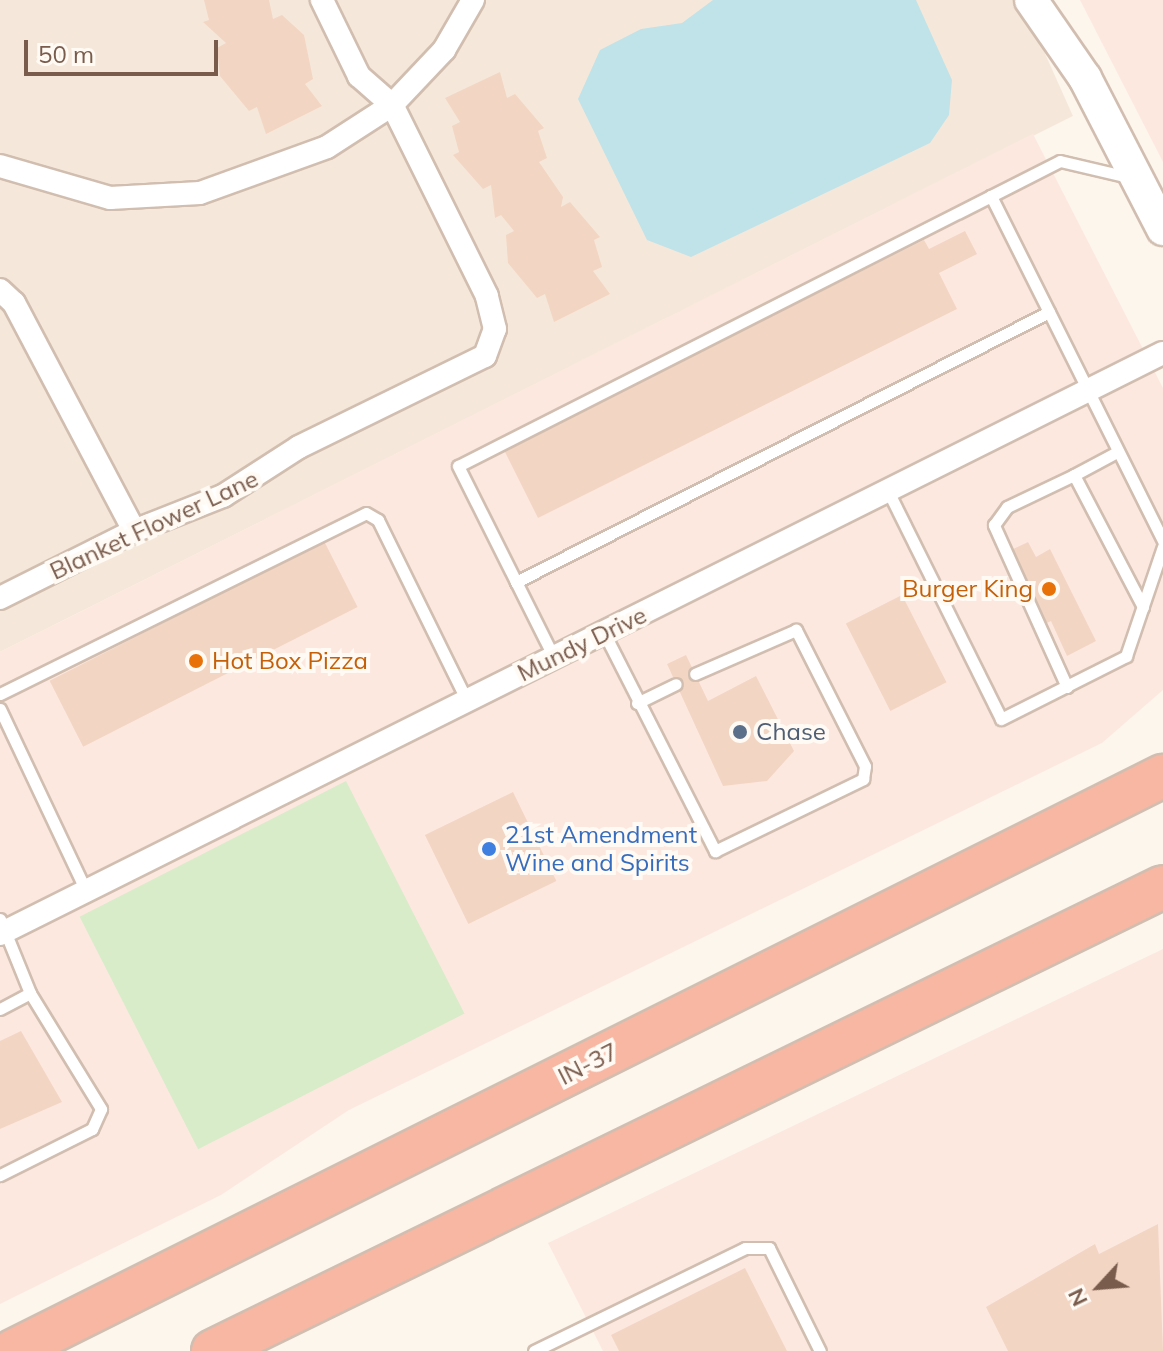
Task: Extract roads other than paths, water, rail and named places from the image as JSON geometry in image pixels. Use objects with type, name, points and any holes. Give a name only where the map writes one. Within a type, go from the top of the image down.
[{"type":"highway","points":[[827,944],[952,854],[1163,746]]},
{"type":"highway","name":"IN-37","points":[[13,1351],[1163,776]]},
{"type":"highway","points":[[213,1351],[1023,959],[1163,887]]},
{"type":"highway","points":[[1023,959],[1163,907]]},
{"type":"street","points":[[322,0],[359,76],[392,105]]},
{"type":"street","points":[[0,166],[110,198],[200,193],[327,147],[392,105],[444,50],[473,0]]},
{"type":"street","points":[[1031,0],[1085,78],[1163,229]]},
{"type":"street","points":[[1056,0],[1085,78]]},
{"type":"street","name":"Blanket Flower Lane","points":[[0,598],[134,531],[223,496],[299,447],[485,356],[493,312],[392,105]]},
{"type":"street","points":[[0,290],[14,303],[134,531]]},
{"type":"street","name":"Mundy Drive","points":[[2,928],[86,891],[1163,353]]},
{"type":"lane","points":[[554,658],[459,471],[463,461],[1060,161],[1139,181]]},
{"type":"lane","points":[[888,491],[1001,719],[1126,656],[1163,544],[1090,390],[991,196]]},
{"type":"lane","points":[[516,582],[1049,312]]},
{"type":"lane","points":[[1067,687],[994,525],[1007,507],[1117,452]]},
{"type":"lane","points":[[1074,475],[1143,607]]},
{"type":"lane","points":[[0,694],[366,513],[378,520],[467,701]]},
{"type":"lane","points":[[604,633],[706,843],[722,851],[865,773],[796,630],[695,674]]},
{"type":"lane","points":[[637,703],[676,684]]},
{"type":"lane","points":[[0,709],[86,891]]},
{"type":"lane","points":[[0,1175],[100,1119],[94,1092],[30,993],[2,928]]},
{"type":"lane","points":[[0,1009],[30,993]]},
{"type":"lane","points":[[534,1351],[745,1248],[769,1248],[820,1351]]},
{"type":"water","points":[[713,0],[916,0],[952,80],[949,115],[930,143],[691,257],[647,240],[578,99],[600,50],[641,29],[682,23]]},
{"type":"place","name":"Burger King","points":[[1049,589]]},
{"type":"place","name":"Hot Box Pizza","points":[[196,661]]},
{"type":"place","name":"Chase","points":[[740,732]]},
{"type":"place","name":"21st Amendment Wine and Spirits","points":[[489,849]]}]
